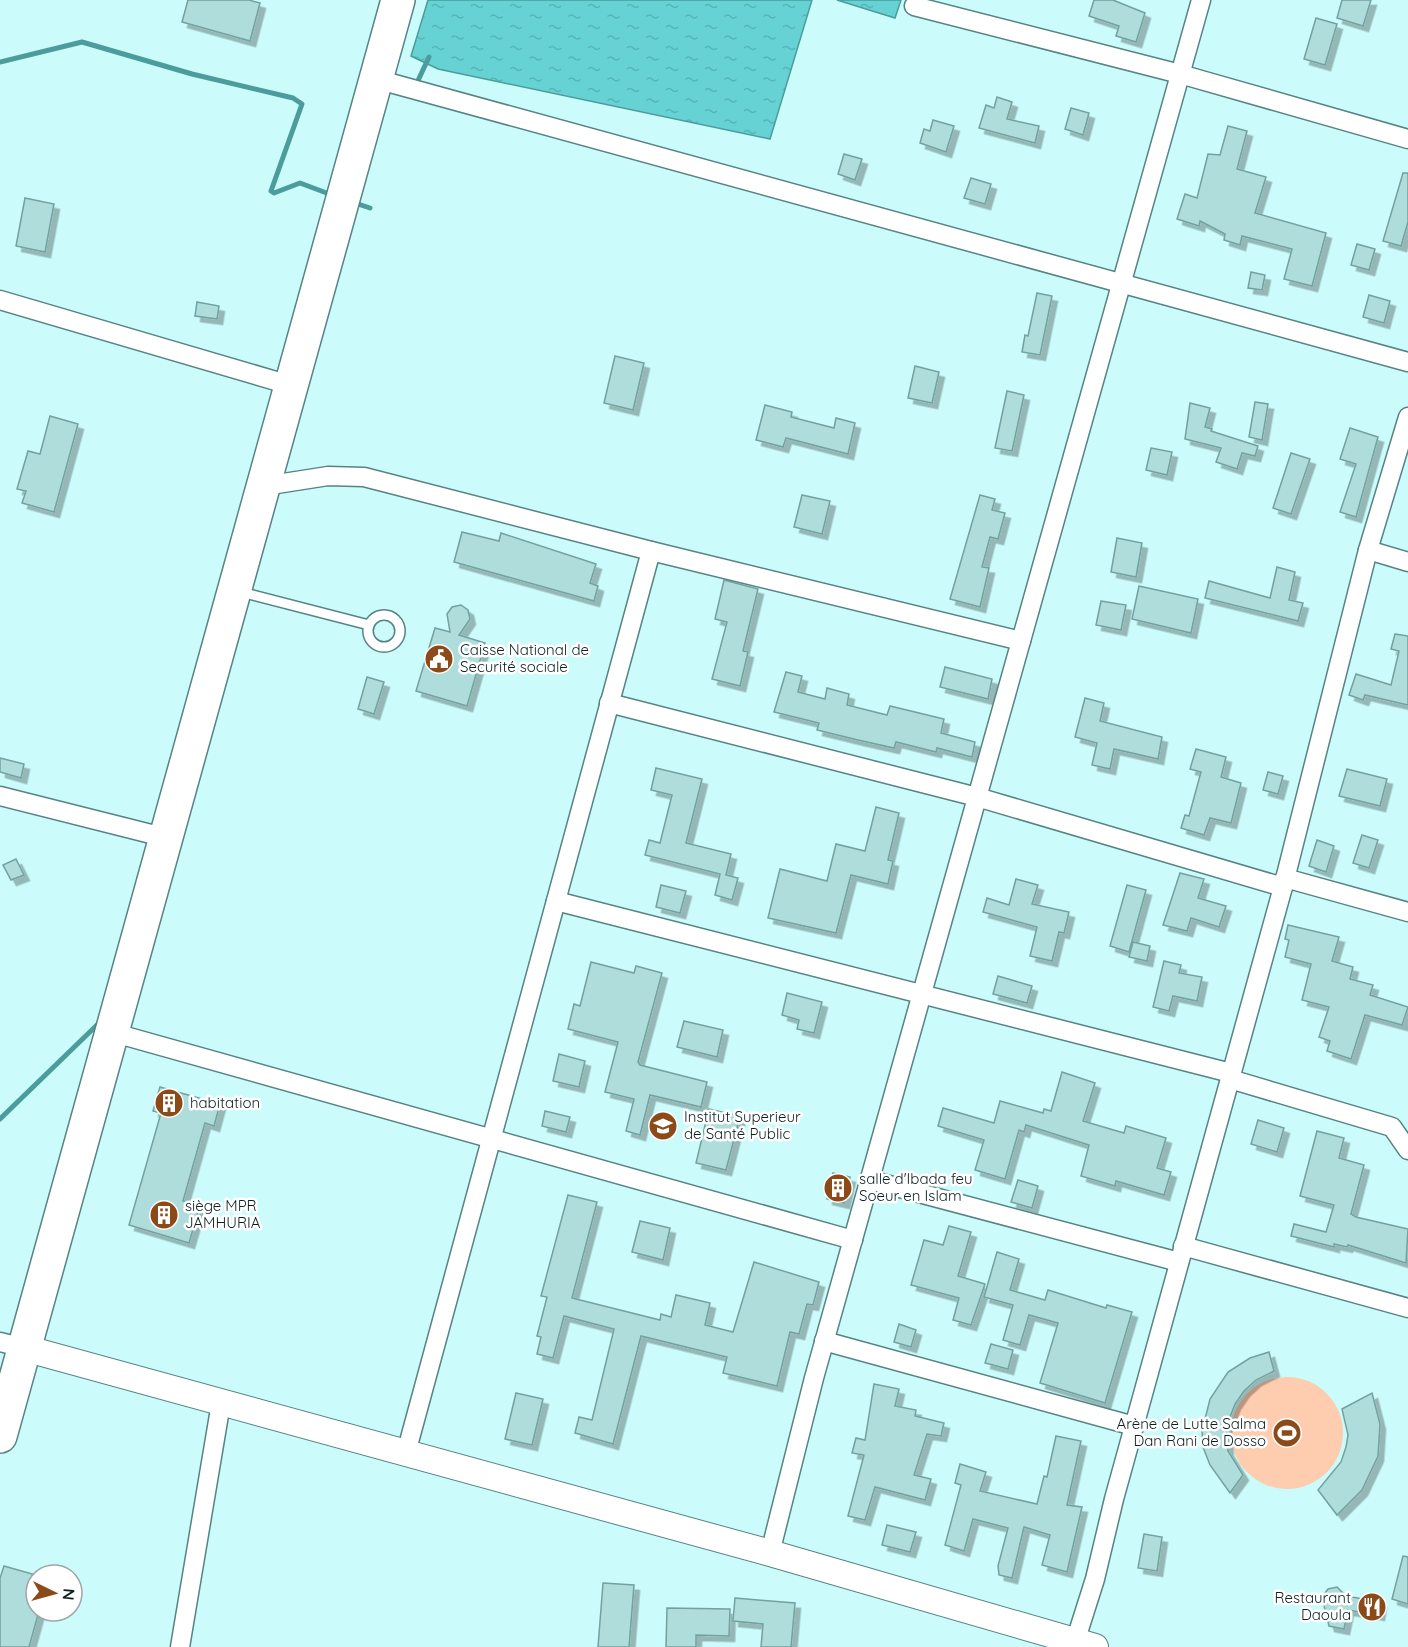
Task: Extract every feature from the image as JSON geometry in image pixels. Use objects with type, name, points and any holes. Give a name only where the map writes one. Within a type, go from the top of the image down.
[{"type":"highway","points":[[0,1436],[12,1345],[111,1032],[293,386],[392,83],[398,0]]},
{"type":"main road","points":[[12,1345],[770,1553],[1085,1644]]},
{"type":"street","points":[[770,1553],[824,1341],[1201,0]]},
{"type":"street","points":[[914,6],[1180,74],[1408,140]]},
{"type":"street","points":[[392,83],[1408,362]]},
{"type":"street","points":[[0,300],[293,386]]},
{"type":"street","points":[[1085,1644],[1095,1579],[1134,1426],[1284,882],[1368,550],[1408,417]]},
{"type":"street","points":[[264,486],[328,476],[364,477],[651,551],[1021,641]]},
{"type":"street","points":[[1368,550],[1408,562]]},
{"type":"street","points":[[406,1453],[651,551]]},
{"type":"street","points":[[609,704],[977,797],[1284,882],[1408,912]]},
{"type":"street","points":[[0,796],[167,838]]},
{"type":"street","points":[[556,900],[1230,1076],[1392,1127],[1408,1150]]},
{"type":"street","points":[[111,1032],[853,1240]]},
{"type":"street","points":[[870,1180],[1408,1308]]},
{"type":"street","points":[[824,1341],[1134,1426]]},
{"type":"street","points":[[180,1647],[221,1403]]},
{"type":"lane","points":[[236,591],[369,625]]},
{"type":"shaded area","name":"Arène de Lutte Salma Dan Rani de Dosso","points":[[1287,1377],[1309,1381],[1327,1393],[1339,1411],[1343,1433],[1339,1455],[1327,1473],[1309,1485],[1287,1489],[1265,1485],[1247,1473],[1235,1455],[1231,1433],[1235,1411],[1247,1393],[1265,1381]]},
{"type":"water","points":[[428,0],[812,0],[770,139],[438,69],[411,56]]},
{"type":"water","points":[[837,0],[901,0],[895,18]]},
{"type":"building","points":[[188,0],[249,0],[260,3],[250,41],[182,22]]},
{"type":"building","points":[[1094,0],[1113,0],[1145,13],[1136,42],[1116,36],[1119,26],[1089,16]]},
{"type":"building","points":[[1342,0],[1371,0],[1363,26],[1337,18]]},
{"type":"building","points":[[1316,18],[1337,24],[1325,65],[1304,59]]},
{"type":"building","points":[[997,97],[1012,102],[1007,119],[1039,126],[1035,143],[979,128],[986,105],[994,108]]},
{"type":"building","points":[[1071,108],[1089,113],[1083,135],[1065,129]]},
{"type":"building","points":[[933,120],[954,126],[946,152],[920,143],[924,129],[930,131]]},
{"type":"building","points":[[1228,126],[1247,131],[1237,169],[1266,177],[1255,213],[1326,233],[1312,286],[1284,279],[1292,249],[1242,236],[1240,245],[1224,240],[1225,234],[1200,221],[1199,226],[1177,219],[1185,194],[1197,198],[1208,154],[1220,155]]},
{"type":"building","points":[[844,154],[862,159],[855,180],[838,174]]},
{"type":"building","points":[[1403,173],[1408,173],[1408,222],[1401,246],[1383,241]]},
{"type":"building","points":[[971,178],[991,184],[985,204],[964,198]]},
{"type":"building","points":[[25,198],[54,204],[45,252],[16,246]]},
{"type":"building","points":[[1357,244],[1375,249],[1369,270],[1351,265]]},
{"type":"building","points":[[1251,272],[1265,275],[1262,290],[1248,288]]},
{"type":"building","points":[[1037,293],[1052,296],[1040,355],[1022,352],[1025,335],[1028,336]]},
{"type":"building","points":[[1369,295],[1390,301],[1384,323],[1363,317]]},
{"type":"building","points":[[197,302],[219,306],[217,319],[195,316]]},
{"type":"building","points":[[615,356],[644,363],[633,410],[604,403]]},
{"type":"building","points":[[915,366],[939,372],[932,403],[908,398]]},
{"type":"building","points":[[1007,391],[1024,395],[1012,451],[995,448]]},
{"type":"building","points":[[1255,402],[1268,404],[1262,440],[1249,437]]},
{"type":"building","points":[[1190,403],[1210,408],[1205,427],[1212,429],[1211,431],[1258,446],[1255,456],[1242,453],[1237,469],[1216,462],[1221,448],[1185,439]]},
{"type":"building","points":[[765,405],[792,412],[791,417],[834,428],[836,418],[855,423],[848,454],[786,438],[783,447],[756,440]]},
{"type":"building","points":[[50,416],[78,424],[54,512],[22,503],[26,491],[17,489],[28,451],[40,454]]},
{"type":"building","points":[[1350,428],[1378,437],[1356,517],[1340,512],[1356,464],[1340,459]]},
{"type":"building","points":[[1151,448],[1172,452],[1167,475],[1146,470]]},
{"type":"building","points":[[1291,453],[1310,459],[1291,514],[1273,508]]},
{"type":"building","points":[[802,495],[830,501],[822,534],[794,527]]},
{"type":"building","points":[[980,495],[995,499],[992,510],[1005,513],[998,539],[990,537],[982,567],[989,568],[980,607],[950,599]]},
{"type":"building","points":[[462,532],[499,541],[501,533],[596,564],[590,583],[598,586],[594,601],[454,562]]},
{"type":"building","points":[[1117,538],[1142,543],[1136,577],[1111,572]]},
{"type":"building","points":[[1277,567],[1295,572],[1289,600],[1303,603],[1298,621],[1205,598],[1209,581],[1270,598]]},
{"type":"building","points":[[724,580],[758,589],[743,651],[748,652],[740,686],[712,679],[727,622],[715,619]]},
{"type":"building","points":[[1139,586],[1198,599],[1191,633],[1132,619]]},
{"type":"building","points":[[1101,601],[1126,605],[1121,630],[1096,625]]},
{"type":"building","points":[[461,605],[468,610],[470,619],[459,635],[485,643],[467,706],[416,691],[435,628],[450,632],[447,614],[452,607]]},
{"type":"building","points":[[1395,634],[1408,636],[1408,705],[1365,695],[1363,700],[1349,695],[1356,674],[1391,685],[1399,651],[1391,649]]},
{"type":"building","points":[[945,667],[992,679],[988,699],[940,687]]},
{"type":"building","points":[[786,672],[802,676],[798,692],[825,699],[827,688],[849,694],[847,705],[887,715],[890,706],[944,719],[941,733],[975,742],[972,757],[937,748],[936,752],[896,742],[894,748],[858,740],[817,730],[819,723],[774,712]]},
{"type":"building","points":[[367,677],[384,682],[374,714],[358,709]]},
{"type":"building","points":[[1085,698],[1104,703],[1100,721],[1162,737],[1158,759],[1114,749],[1110,769],[1092,765],[1097,743],[1075,737]]},
{"type":"building","points":[[1196,749],[1226,757],[1221,777],[1241,783],[1231,823],[1210,818],[1204,835],[1181,828],[1185,815],[1189,816],[1201,772],[1190,769]]},
{"type":"building","points":[[0,758],[24,764],[21,778],[0,772]]},
{"type":"building","points":[[656,768],[702,779],[686,843],[731,854],[726,875],[738,878],[732,900],[715,895],[720,874],[645,855],[649,840],[660,843],[672,795],[651,790]]},
{"type":"building","points":[[1347,769],[1387,779],[1380,806],[1339,796]]},
{"type":"building","points":[[1268,772],[1283,776],[1278,794],[1263,790]]},
{"type":"building","points":[[876,807],[899,813],[888,860],[893,861],[888,884],[851,875],[836,933],[768,918],[780,869],[827,881],[836,844],[865,851]]},
{"type":"building","points":[[1362,835],[1378,840],[1369,868],[1353,863]]},
{"type":"building","points":[[1317,840],[1334,846],[1326,872],[1309,866]]},
{"type":"building","points":[[16,859],[24,875],[11,880],[3,865]]},
{"type":"building","points":[[1180,873],[1204,879],[1198,898],[1226,906],[1219,927],[1191,918],[1187,931],[1163,925]]},
{"type":"building","points":[[1016,879],[1038,885],[1032,904],[1069,912],[1064,933],[1059,932],[1052,961],[1030,956],[1037,927],[983,912],[987,898],[1009,905]]},
{"type":"building","points":[[661,885],[686,891],[680,913],[656,907]]},
{"type":"building","points":[[1127,885],[1146,890],[1129,952],[1110,946]]},
{"type":"building","points":[[1288,925],[1339,937],[1332,961],[1353,967],[1350,979],[1373,985],[1370,995],[1408,1007],[1402,1025],[1365,1015],[1351,1059],[1327,1051],[1330,1041],[1319,1037],[1329,1007],[1302,1000],[1311,964],[1285,957],[1289,940],[1285,939]]},
{"type":"building","points":[[1133,942],[1150,946],[1147,961],[1129,957]]},
{"type":"building","points":[[1164,961],[1181,965],[1179,973],[1202,977],[1197,1001],[1173,996],[1169,1011],[1153,1007]]},
{"type":"building","points":[[591,962],[634,973],[636,966],[662,973],[638,1062],[640,1065],[707,1082],[701,1107],[650,1095],[640,1135],[626,1131],[634,1099],[605,1092],[618,1042],[568,1029],[574,1004],[580,1006]]},
{"type":"building","points":[[998,976],[1032,986],[1027,1003],[993,994]]},
{"type":"building","points":[[787,993],[822,1002],[814,1033],[797,1029],[799,1020],[782,1015]]},
{"type":"building","points":[[684,1021],[723,1030],[717,1057],[677,1047]]},
{"type":"building","points":[[559,1054],[585,1061],[579,1087],[553,1081]]},
{"type":"building","points":[[1062,1072],[1095,1083],[1083,1121],[1124,1133],[1126,1126],[1166,1138],[1157,1168],[1171,1172],[1164,1195],[1116,1181],[1115,1186],[1081,1176],[1089,1145],[1026,1125],[1024,1132],[1019,1130],[1005,1179],[975,1170],[984,1140],[938,1126],[943,1108],[994,1123],[1000,1101],[1043,1113],[1044,1109],[1051,1111]]},
{"type":"building","points":[[160,1087],[220,1104],[214,1126],[205,1123],[183,1201],[200,1205],[189,1243],[129,1225],[161,1113],[153,1111]]},
{"type":"building","points":[[709,1109],[740,1116],[726,1170],[696,1163]]},
{"type":"building","points":[[545,1111],[570,1117],[566,1132],[542,1126]]},
{"type":"building","points":[[1258,1120],[1284,1128],[1277,1152],[1251,1144]]},
{"type":"building","points":[[1317,1131],[1344,1138],[1339,1158],[1364,1165],[1351,1214],[1408,1229],[1406,1263],[1348,1245],[1347,1247],[1334,1244],[1334,1247],[1291,1236],[1294,1224],[1326,1232],[1334,1205],[1300,1196]]},
{"type":"building","name":"salle d'Ibada feu Soeur en Islam","points":[[833,1173],[850,1177],[844,1203],[827,1199]]},
{"type":"building","points":[[1018,1180],[1038,1186],[1032,1208],[1011,1202]]},
{"type":"building","points":[[568,1195],[597,1202],[572,1298],[660,1320],[661,1314],[671,1317],[676,1295],[710,1303],[705,1325],[733,1332],[754,1262],[819,1282],[813,1305],[807,1304],[799,1334],[790,1332],[777,1386],[723,1373],[727,1357],[641,1336],[613,1444],[575,1433],[579,1417],[592,1420],[614,1329],[564,1316],[553,1358],[537,1354],[541,1337],[537,1336],[547,1297],[541,1296]]},
{"type":"building","points":[[640,1221],[670,1228],[663,1260],[632,1252]]},
{"type":"building","points":[[949,1226],[971,1232],[958,1276],[985,1284],[971,1325],[953,1320],[959,1298],[911,1285],[924,1240],[943,1245]]},
{"type":"building","points":[[997,1252],[1019,1259],[1010,1290],[1045,1300],[1048,1290],[1106,1308],[1107,1305],[1132,1312],[1105,1403],[1040,1383],[1058,1323],[1029,1315],[1020,1345],[1003,1340],[1013,1305],[984,1297]]},
{"type":"building","points":[[899,1324],[916,1330],[911,1347],[894,1342]]},
{"type":"building","points":[[991,1344],[1013,1350],[1008,1369],[985,1363]]},
{"type":"building","points":[[1269,1352],[1274,1371],[1256,1380],[1244,1391],[1235,1404],[1226,1427],[1228,1451],[1243,1475],[1230,1493],[1210,1465],[1203,1447],[1202,1431],[1210,1399],[1228,1372],[1250,1358]]},
{"type":"building","points":[[874,1384],[899,1389],[895,1406],[916,1410],[915,1416],[944,1423],[941,1436],[927,1434],[914,1475],[931,1479],[925,1500],[875,1487],[865,1520],[848,1516],[864,1455],[852,1453],[856,1438],[865,1440]]},
{"type":"building","points":[[516,1393],[543,1399],[532,1445],[505,1439]]},
{"type":"building","points":[[1372,1393],[1380,1424],[1378,1456],[1362,1490],[1337,1515],[1318,1490],[1341,1462],[1346,1447],[1348,1435],[1342,1409]]},
{"type":"building","points":[[1056,1436],[1081,1441],[1067,1505],[1082,1507],[1067,1572],[1042,1565],[1050,1535],[1024,1527],[1012,1578],[999,1575],[998,1566],[1008,1528],[973,1519],[964,1551],[945,1545],[961,1485],[955,1483],[960,1464],[986,1472],[980,1491],[1037,1504],[1044,1476],[1047,1477]]},
{"type":"building","points":[[887,1525],[916,1532],[910,1552],[882,1545]]},
{"type":"building","points":[[1144,1534],[1162,1537],[1157,1571],[1138,1568]]},
{"type":"building","points":[[1403,1556],[1408,1557],[1408,1604],[1392,1599]]},
{"type":"building","points":[[4,1566],[24,1572],[24,1623],[36,1623],[29,1647],[0,1647],[0,1578]]},
{"type":"building","points":[[603,1583],[634,1585],[629,1647],[598,1647]]},
{"type":"building","points":[[1337,1587],[1346,1596],[1381,1602],[1379,1615],[1348,1610],[1344,1629],[1329,1626],[1322,1597],[1328,1589]]},
{"type":"building","points":[[735,1598],[795,1603],[791,1647],[761,1647],[763,1624],[733,1621]]},
{"type":"building","points":[[667,1608],[730,1609],[729,1636],[696,1635],[696,1647],[666,1647]]},
{"type":"waterway","points":[[0,62],[82,42],[192,74],[293,98],[302,104],[271,191],[274,193],[300,183],[332,195]]},
{"type":"waterway","points":[[415,87],[429,57]]},
{"type":"waterway","points":[[352,202],[370,208]]},
{"type":"waterway","points":[[0,1119],[97,1025]]},
{"type":"place","name":"Caisse National de Securité sociale","points":[[439,659]]},
{"type":"place","name":"habitation","points":[[169,1103]]},
{"type":"place","name":"Institut Superieur de Santé Public","points":[[663,1126]]},
{"type":"place","name":"salle d'Ibada feu Soeur en Islam","points":[[838,1188]]},
{"type":"place","name":"siège MPR JAMHURIA","points":[[164,1215]]},
{"type":"place","name":"Arène de Lutte Salma Dan Rani de Dosso","points":[[1287,1433]]},
{"type":"place","name":"Restaurant Daoula","points":[[1372,1607]]}]
